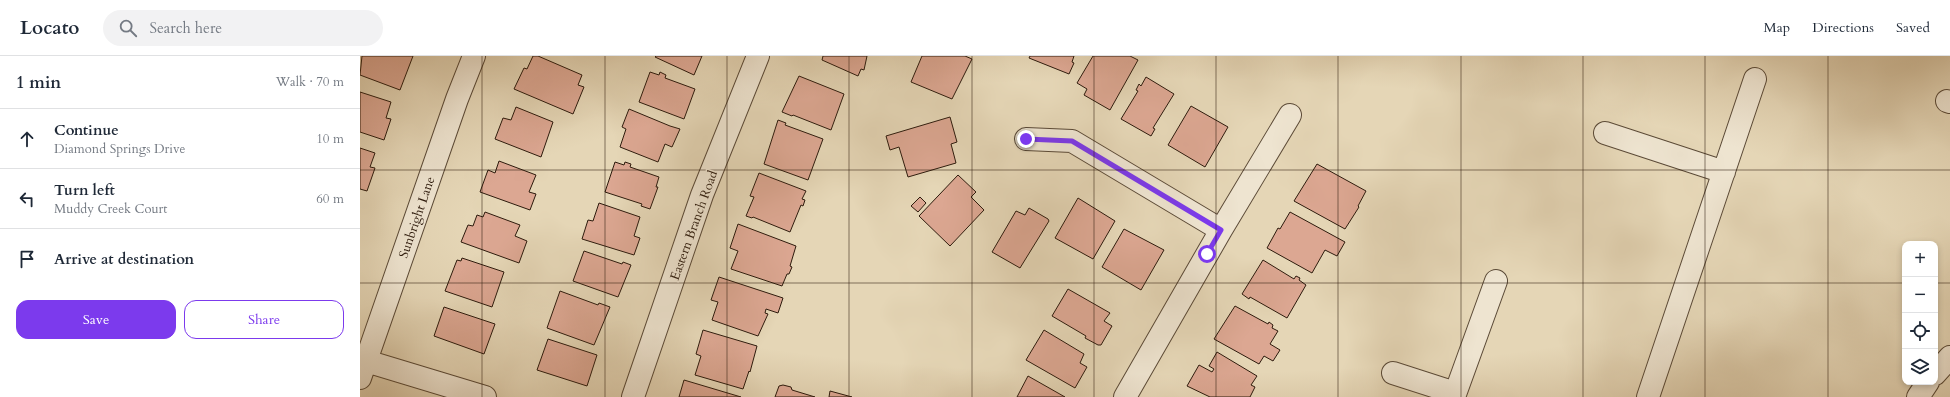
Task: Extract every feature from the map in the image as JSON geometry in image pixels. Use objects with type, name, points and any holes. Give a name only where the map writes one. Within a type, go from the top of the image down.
[{"type":"street","name":"Sunbright Lane","points":[[363,370],[457,99],[474,56]]},
{"type":"street","name":"Eastern Branch Road","points":[[633,397],[702,195],[758,56]]},
{"type":"street","points":[[1648,397],[1755,80]]},
{"type":"street","points":[[1125,397],[1221,230],[1290,115]]},
{"type":"street","points":[[1605,133],[1724,172]]},
{"type":"street","points":[[1026,139],[1072,141],[1221,230]]},
{"type":"street","points":[[1393,373],[1455,395],[1496,282]]},
{"type":"street","points":[[1938,371],[1950,357]]},
{"type":"street","points":[[363,370],[485,397]]},
{"type":"street","points":[[1918,397],[1926,385]]},
{"type":"building","points":[[362,56],[413,56],[400,90],[360,75]]},
{"type":"building","points":[[533,56],[538,56],[582,75],[578,85],[584,87],[573,114],[514,89],[524,68],[527,69]]},
{"type":"building","points":[[702,56],[694,75],[655,57]]},
{"type":"building","points":[[823,56],[867,56],[864,70],[861,69],[858,76],[822,60]]},
{"type":"building","points":[[922,56],[965,56],[972,59],[952,99],[911,82]]},
{"type":"building","points":[[1030,56],[1074,56],[1072,62],[1074,63],[1069,74],[1029,58]]},
{"type":"building","points":[[1093,56],[1130,56],[1138,60],[1110,110],[1084,95],[1087,89],[1077,83]]},
{"type":"building","points":[[650,72],[659,75],[660,72],[666,75],[665,78],[695,89],[684,119],[639,102]]},
{"type":"building","points":[[799,76],[844,94],[831,130],[782,112]]},
{"type":"building","points":[[1146,77],[1174,94],[1153,128],[1155,129],[1151,136],[1121,119],[1138,91],[1136,90],[1139,84],[1141,86]]},
{"type":"building","points":[[360,92],[391,102],[386,118],[391,119],[384,140],[360,132]]},
{"type":"building","points":[[1191,106],[1228,127],[1205,167],[1168,145]]},
{"type":"building","points":[[516,107],[553,122],[541,157],[495,139],[503,118],[511,120]]},
{"type":"building","points":[[629,109],[680,129],[672,147],[665,144],[658,162],[620,147],[626,129],[622,127]]},
{"type":"building","points":[[950,117],[957,142],[951,144],[956,163],[908,177],[899,147],[890,150],[886,136]]},
{"type":"building","points":[[778,120],[786,123],[785,125],[823,139],[808,180],[764,164]]},
{"type":"building","points":[[360,148],[375,153],[370,167],[375,168],[367,191],[360,189]]},
{"type":"building","points":[[499,161],[536,175],[529,192],[536,194],[530,210],[480,192],[488,170],[495,173]]},
{"type":"building","points":[[615,162],[624,165],[625,162],[631,164],[630,167],[659,177],[656,187],[658,187],[650,209],[641,206],[642,204],[605,192]]},
{"type":"building","points":[[1317,164],[1366,191],[1358,206],[1359,207],[1345,229],[1294,201]]},
{"type":"building","points":[[759,173],[806,191],[802,199],[805,200],[803,206],[801,205],[790,232],[753,217],[746,216],[754,197],[750,196]]},
{"type":"building","points":[[958,175],[976,192],[971,197],[984,210],[950,246],[919,216]]},
{"type":"building","points":[[920,197],[926,203],[918,212],[911,206]]},
{"type":"building","points":[[1078,198],[1115,221],[1093,259],[1055,238]]},
{"type":"building","points":[[599,203],[640,217],[634,236],[640,238],[634,255],[582,239],[588,220],[593,221]]},
{"type":"building","points":[[1029,208],[1049,221],[1020,268],[992,252],[1016,211],[1025,215]]},
{"type":"building","points":[[485,212],[520,225],[515,236],[527,241],[519,263],[461,242],[468,225],[473,226],[477,215],[483,217]]},
{"type":"building","points":[[1290,212],[1345,242],[1337,256],[1325,250],[1312,273],[1267,248],[1278,228],[1280,229]]},
{"type":"building","points":[[738,224],[796,246],[790,266],[792,267],[782,286],[731,269],[738,251],[730,248]]},
{"type":"building","points":[[1124,229],[1164,250],[1141,290],[1102,267]]},
{"type":"building","points":[[584,251],[622,264],[623,262],[631,265],[618,297],[573,281]]},
{"type":"building","points":[[462,258],[504,272],[492,307],[445,291],[457,260],[461,261]]},
{"type":"building","points":[[1263,260],[1294,279],[1296,276],[1300,278],[1299,280],[1306,285],[1287,318],[1242,294]]},
{"type":"building","points":[[719,277],[783,298],[778,313],[766,309],[765,313],[768,314],[758,336],[712,320],[718,302],[711,300]]},
{"type":"building","points":[[1068,289],[1110,313],[1104,321],[1112,326],[1101,345],[1098,345],[1085,338],[1086,336],[1052,316]]},
{"type":"building","points":[[560,291],[598,305],[599,303],[610,307],[594,345],[547,328]]},
{"type":"building","points":[[1235,306],[1268,324],[1269,322],[1273,325],[1272,328],[1278,331],[1270,344],[1280,350],[1273,361],[1264,356],[1259,364],[1214,339]]},
{"type":"building","points":[[444,307],[495,324],[484,354],[434,336]]},
{"type":"building","points":[[703,330],[757,346],[750,372],[749,371],[743,389],[695,375],[701,356],[696,354]]},
{"type":"building","points":[[1044,330],[1084,354],[1080,363],[1087,367],[1075,388],[1026,360]]},
{"type":"building","points":[[548,339],[597,355],[587,386],[537,370]]},
{"type":"building","points":[[1217,352],[1257,376],[1251,385],[1255,387],[1250,397],[1210,397],[1187,386],[1199,365],[1212,372],[1214,369],[1209,366]]},
{"type":"building","points":[[1028,376],[1065,397],[1017,397]]},
{"type":"building","points":[[684,380],[741,397],[679,397]]},
{"type":"building","points":[[783,385],[791,387],[792,390],[815,397],[775,397],[779,386]]},
{"type":"building","points":[[830,391],[852,397],[829,397]]},
{"type":"route","points":[[1026,139],[1072,141],[1221,230],[1207,254]]}]
